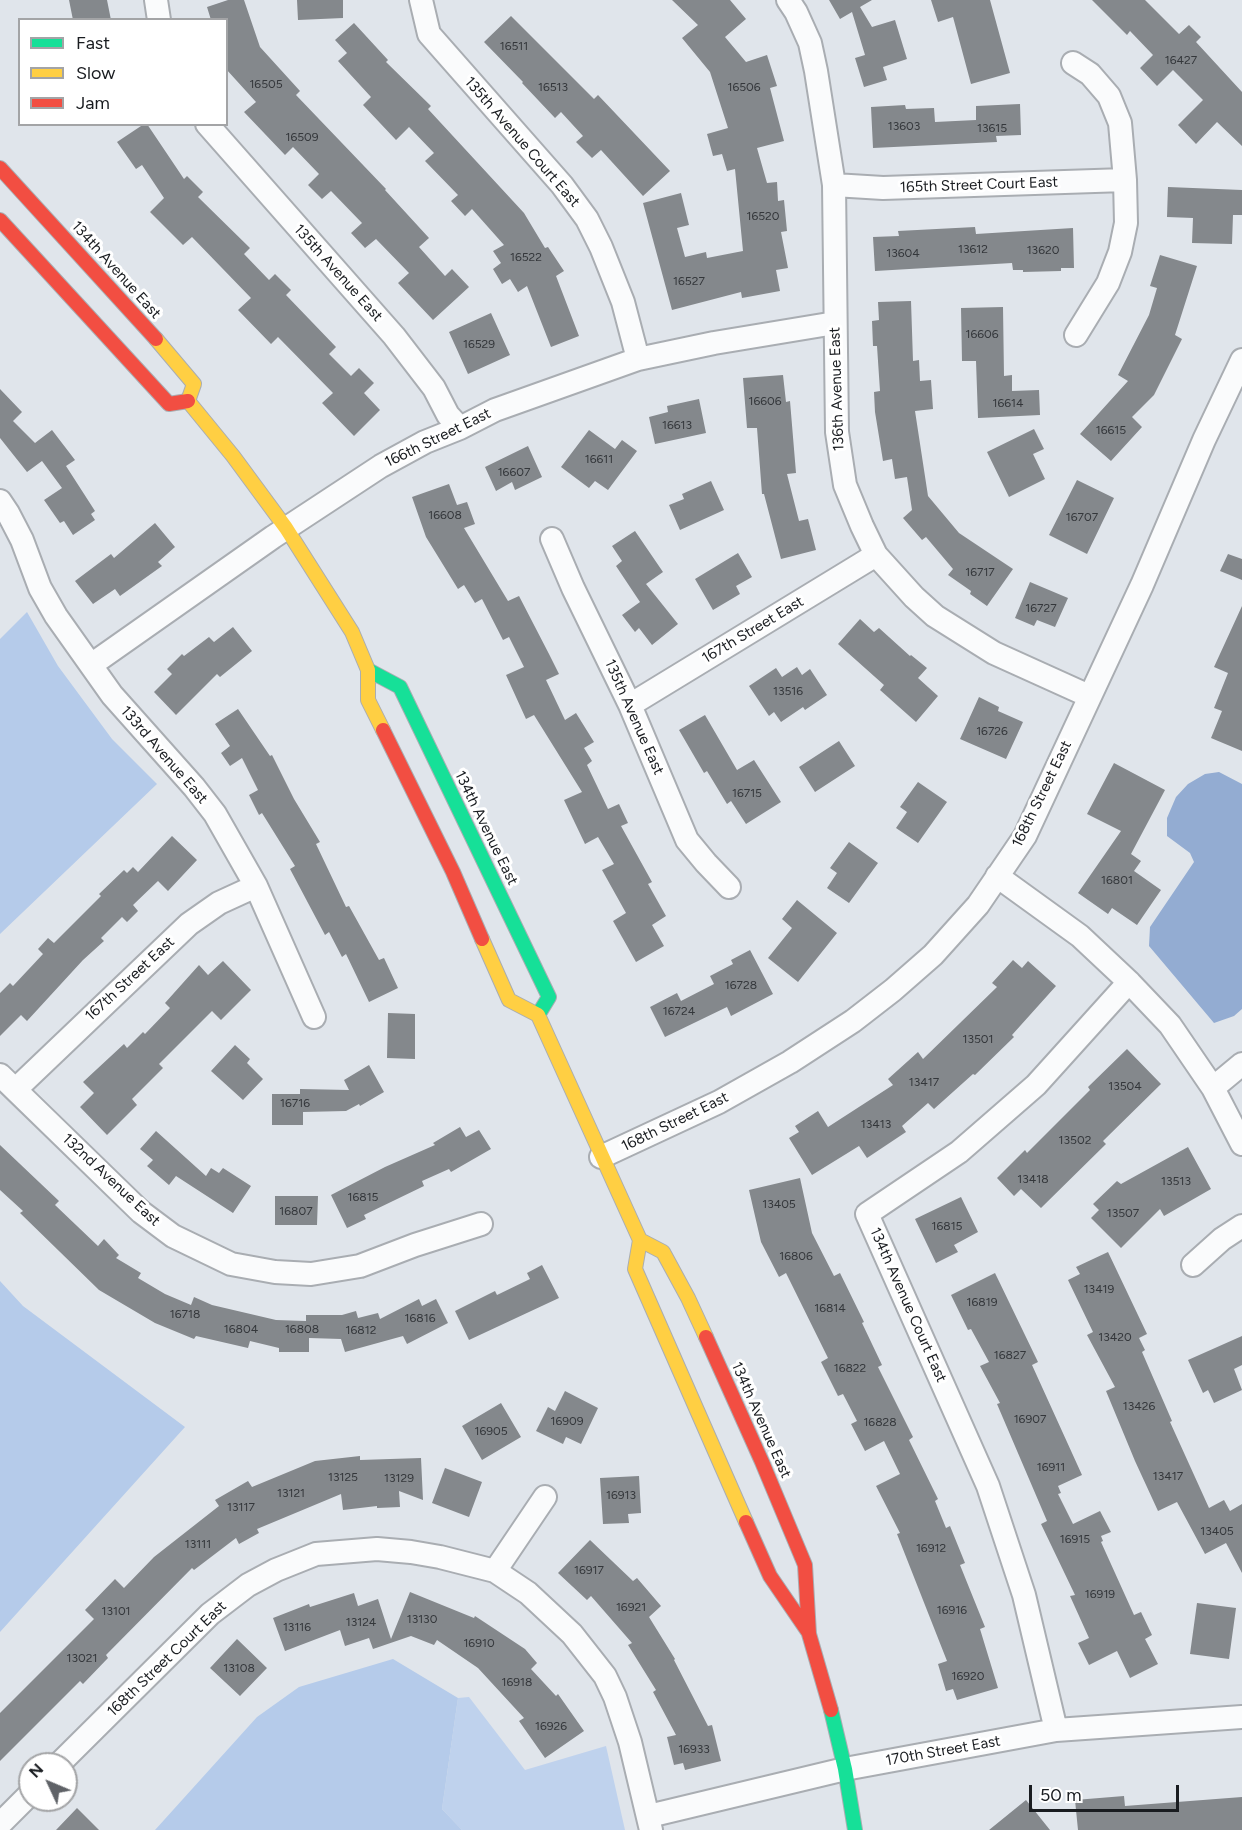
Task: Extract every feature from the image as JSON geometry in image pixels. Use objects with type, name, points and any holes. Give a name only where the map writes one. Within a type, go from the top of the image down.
[{"type":"street","points":[[156,0],[159,18]]},
{"type":"street","name":"135th Avenue Court East","points":[[421,0],[429,34],[562,185],[587,219],[601,247],[622,302],[638,359]]},
{"type":"street","name":"136th Avenue East","points":[[788,0],[796,12],[812,52],[834,185],[837,432],[845,485],[876,555],[935,616],[994,653],[1089,696]]},
{"type":"street","points":[[1073,63],[1090,74],[1109,96],[1120,123],[1125,180],[1125,223],[1120,252],[1108,283],[1076,335]]},
{"type":"street","name":"135th Avenue East","points":[[209,126],[394,336],[434,388],[448,415],[460,428]]},
{"type":"street","name":"134th Avenue East","points":[[0,168],[140,320],[194,384],[188,401]]},
{"type":"street","name":"165th Street Court East","points":[[834,185],[883,188],[1125,180]]},
{"type":"street","points":[[0,220],[169,404],[188,401],[233,456],[286,528],[352,632],[368,670],[368,700],[453,872],[509,1000],[538,1015],[640,1240]]},
{"type":"street","name":"166th Street East","points":[[91,665],[286,528],[381,466],[425,442],[516,401],[638,359],[835,323]]},
{"type":"street","name":"168th Street East","points":[[601,1157],[718,1102],[790,1062],[853,1021],[933,955],[978,905],[1025,836],[1142,585],[1204,440],[1242,360]]},
{"type":"street","name":"133rd Avenue East","points":[[0,501],[21,540],[40,588],[56,616],[112,695],[215,814],[256,886],[314,1017]]},
{"type":"street","name":"135th Avenue East","points":[[552,539],[573,588],[630,705],[687,840],[729,887]]},
{"type":"street","name":"167th Street East","points":[[630,705],[876,555]]},
{"type":"street","name":"134th Avenue East","points":[[368,670],[400,687],[549,997],[538,1015]]},
{"type":"street","points":[[998,876],[1080,936],[1170,1025],[1213,1088],[1242,1144]]},
{"type":"street","name":"167th Street East","points":[[8,1082],[189,924],[219,903],[256,886]]},
{"type":"street","name":"134th Avenue Court East","points":[[1056,1730],[1024,1595],[988,1486],[867,1214],[959,1152],[1036,1085],[1129,982]]},
{"type":"street","points":[[1213,1088],[1242,1064]]},
{"type":"street","name":"132nd Avenue East","points":[[8,1082],[141,1212],[173,1236],[231,1264],[275,1272],[310,1274],[360,1266],[415,1245],[481,1224]]},
{"type":"street","points":[[1193,1266],[1222,1239],[1242,1226]]},
{"type":"street","name":"134th Avenue East","points":[[809,1634],[770,1576],[703,1420],[634,1269],[640,1240],[663,1252],[693,1309],[762,1462],[805,1565],[809,1634],[845,1769],[855,1830]]},
{"type":"street","points":[[545,1497],[495,1571],[528,1593],[572,1634],[605,1676],[615,1697],[630,1742],[650,1823]]},
{"type":"street","name":"168th Street Court East","points":[[72,1752],[210,1614],[241,1590],[276,1570],[316,1554],[376,1549],[440,1557],[495,1571]]},
{"type":"street","name":"170th Street East","points":[[650,1823],[845,1769],[1056,1730],[1242,1717]]},
{"type":"street","points":[[0,1824],[18,1806]]},
{"type":"shaded area","points":[[27,612],[58,666],[112,739],[157,784],[0,934],[0,639]]},
{"type":"shaded area","points":[[1219,772],[1242,784],[1242,1009],[1234,1016],[1214,1023],[1149,946],[1150,927],[1194,862],[1190,853],[1167,836],[1167,818],[1176,797],[1188,784],[1205,774]]},
{"type":"shaded area","points":[[0,1281],[23,1306],[185,1427],[0,1632]]},
{"type":"shaded area","points":[[393,1659],[458,1698],[442,1809],[462,1830],[155,1830],[257,1717],[299,1687]]},
{"type":"shaded area","points":[[469,1697],[525,1770],[606,1746],[625,1830],[462,1830],[442,1809],[458,1698]]},
{"type":"building","points":[[69,0],[107,0],[111,18],[73,18]]},
{"type":"building","points":[[228,0],[244,0],[260,47],[300,91],[296,95],[386,189],[429,238],[419,247],[445,276],[452,269],[469,287],[433,320],[398,283],[409,273],[376,239],[365,248],[351,233],[362,223],[331,191],[322,199],[308,185],[319,174],[293,147],[285,155],[244,112],[256,102],[228,71],[228,18],[210,18],[207,7]]},
{"type":"building","points":[[297,0],[343,0],[343,18],[298,20]]},
{"type":"building","points":[[672,0],[730,0],[746,19],[725,37],[746,62],[767,55],[777,86],[770,88],[784,141],[757,148],[767,183],[777,182],[778,201],[784,200],[787,231],[781,232],[788,268],[776,270],[780,291],[742,298],[741,292],[672,310],[643,203],[681,193],[689,225],[677,228],[685,257],[706,252],[707,258],[743,251],[735,169],[727,171],[722,154],[713,156],[707,134],[728,128],[710,72],[682,38],[698,25]]},
{"type":"building","points":[[829,0],[872,0],[860,7],[872,27],[895,20],[907,59],[883,67],[887,80],[864,87],[855,58],[865,55],[852,12],[840,19]]},
{"type":"building","points":[[931,0],[990,0],[1010,73],[971,84],[953,17],[938,22]]},
{"type":"building","points":[[1092,0],[1145,0],[1179,34],[1189,25],[1201,37],[1196,42],[1242,92],[1242,146],[1217,122],[1196,144],[1178,125],[1203,100],[1173,70],[1157,86],[1140,68],[1153,55],[1130,31],[1127,35]]},
{"type":"building","points":[[511,16],[594,99],[598,95],[670,171],[643,196],[601,150],[592,158],[576,142],[583,136],[561,112],[555,118],[484,42]]},
{"type":"building","points":[[354,23],[388,60],[386,62],[431,106],[428,109],[524,213],[545,248],[548,247],[564,271],[556,276],[579,336],[551,347],[527,286],[518,292],[510,279],[502,284],[493,269],[501,263],[493,251],[504,245],[472,209],[465,216],[451,201],[458,195],[425,161],[434,153],[409,127],[396,140],[363,105],[371,97],[338,61],[347,53],[335,40]]},
{"type":"building","points":[[1020,104],[1021,135],[996,136],[997,142],[873,148],[871,107],[905,105],[906,109],[934,108],[935,122],[976,120],[976,106]]},
{"type":"building","points":[[141,126],[148,126],[184,179],[187,176],[203,192],[198,197],[250,248],[244,254],[269,280],[275,274],[291,290],[286,295],[336,347],[329,354],[351,376],[359,368],[374,383],[364,393],[380,410],[354,436],[322,403],[333,393],[278,337],[271,344],[238,310],[251,298],[192,237],[183,245],[150,212],[164,198],[142,165],[136,169],[117,142]]},
{"type":"building","points":[[1168,187],[1242,190],[1242,215],[1233,215],[1232,244],[1192,243],[1193,218],[1167,217]]},
{"type":"building","points":[[975,227],[976,234],[1073,228],[1074,268],[1061,268],[1061,271],[1023,272],[1023,270],[1013,270],[1012,263],[875,271],[873,237],[899,236],[898,231]]},
{"type":"building","points":[[1160,255],[1197,266],[1175,335],[1182,339],[1154,395],[1132,417],[1142,427],[1111,461],[1080,434],[1128,381],[1118,375],[1149,315],[1157,288],[1150,286]]},
{"type":"building","points":[[911,301],[913,361],[919,360],[920,381],[931,380],[933,409],[915,411],[928,496],[959,533],[1013,569],[987,606],[948,575],[953,569],[926,537],[922,540],[903,518],[912,510],[907,477],[895,479],[892,459],[883,461],[875,412],[874,392],[880,391],[877,346],[873,346],[872,321],[879,320],[878,302]]},
{"type":"building","points":[[1003,307],[1004,376],[1012,375],[1012,391],[1039,390],[1040,415],[978,418],[976,361],[962,361],[961,308]]},
{"type":"building","points":[[491,313],[510,355],[468,374],[449,332]]},
{"type":"building","points":[[783,375],[786,402],[790,401],[796,473],[787,474],[799,521],[808,519],[816,550],[781,559],[764,494],[762,494],[757,428],[747,428],[743,378]]},
{"type":"building","points":[[0,389],[22,412],[13,421],[35,443],[52,430],[75,460],[66,466],[95,511],[91,514],[95,520],[73,535],[64,521],[60,523],[44,500],[62,488],[42,461],[27,472],[0,438]]},
{"type":"building","points":[[699,399],[706,433],[655,444],[649,417],[668,412],[667,406]]},
{"type":"building","points":[[1034,429],[1044,449],[1033,454],[1045,479],[1009,497],[987,452]]},
{"type":"building","points":[[589,430],[615,449],[622,440],[637,451],[608,490],[595,481],[589,488],[561,467]]},
{"type":"building","points":[[528,446],[542,477],[515,490],[512,482],[496,491],[485,467]]},
{"type":"building","points":[[1077,480],[1114,498],[1087,554],[1049,535]]},
{"type":"building","points":[[711,481],[724,510],[680,530],[669,505],[684,499],[682,494]]},
{"type":"building","points":[[449,484],[457,505],[467,502],[475,524],[464,528],[508,601],[519,596],[559,674],[546,680],[565,720],[576,713],[594,742],[584,748],[592,761],[587,765],[608,809],[619,804],[628,823],[621,826],[652,882],[648,884],[666,916],[652,925],[664,946],[636,962],[613,921],[626,913],[602,870],[614,864],[598,837],[585,844],[564,800],[582,792],[534,715],[526,719],[506,675],[524,667],[509,637],[503,640],[482,599],[475,603],[464,585],[458,589],[426,537],[412,497]]},
{"type":"building","points":[[155,523],[175,547],[158,562],[162,566],[120,596],[115,589],[93,604],[75,581],[111,554],[114,558]]},
{"type":"building","points":[[635,531],[663,572],[646,584],[678,624],[652,645],[639,628],[635,632],[622,615],[640,602],[616,566],[622,561],[612,546]]},
{"type":"building","points":[[738,553],[752,577],[736,586],[740,594],[713,610],[695,579]]},
{"type":"building","points":[[1228,554],[1242,559],[1242,580],[1220,571]]},
{"type":"building","points":[[1030,582],[1068,598],[1055,627],[1037,620],[1034,626],[1015,618]]},
{"type":"building","points":[[1242,606],[1242,751],[1211,738],[1222,711],[1214,708],[1228,673],[1214,667]]},
{"type":"building","points":[[860,619],[874,632],[879,628],[927,668],[918,678],[938,696],[916,722],[880,690],[884,685],[838,644]]},
{"type":"building","points":[[233,627],[252,651],[220,677],[217,674],[176,715],[154,692],[172,674],[167,669],[182,654],[184,656],[209,637],[214,642]]},
{"type":"building","points":[[797,667],[802,675],[810,669],[827,695],[781,722],[774,712],[769,716],[749,686],[776,668],[782,677]]},
{"type":"building","points":[[979,697],[999,707],[998,711],[1023,722],[1006,759],[960,739]]},
{"type":"building","points":[[238,709],[270,756],[272,755],[294,799],[320,842],[316,844],[346,907],[349,906],[379,960],[384,958],[398,988],[369,1002],[346,954],[342,957],[329,932],[325,935],[290,869],[295,866],[262,813],[259,815],[249,795],[258,790],[242,758],[230,766],[221,753],[230,746],[215,724]]},
{"type":"building","points":[[705,715],[737,770],[754,760],[781,802],[746,824],[731,801],[727,804],[707,771],[704,773],[679,730]]},
{"type":"building","points":[[839,741],[855,766],[815,792],[799,767]]},
{"type":"building","points":[[1114,763],[1165,790],[1131,854],[1141,861],[1134,871],[1161,890],[1137,925],[1112,908],[1108,914],[1078,893],[1121,831],[1087,814]]},
{"type":"building","points":[[918,782],[947,802],[918,843],[896,828],[907,812],[900,807]]},
{"type":"building","points":[[172,836],[197,860],[168,891],[158,881],[133,905],[138,911],[127,922],[122,917],[101,938],[104,941],[83,960],[27,1021],[21,1015],[0,1036],[0,993],[10,983],[13,986],[43,954],[38,949],[48,938],[54,943],[124,870],[127,873],[133,867],[138,872]]},
{"type":"building","points":[[849,842],[878,863],[849,903],[827,888],[837,873],[830,868]]},
{"type":"building","points":[[797,900],[837,933],[798,982],[768,958],[792,928],[782,919]]},
{"type":"building","points":[[750,950],[773,994],[731,1016],[727,1007],[665,1037],[650,1007],[677,993],[681,1001],[714,984],[710,976],[733,964],[731,960]]},
{"type":"building","points":[[1013,960],[1022,968],[1028,961],[1056,986],[1012,1035],[1014,1037],[975,1075],[973,1074],[934,1109],[928,1103],[902,1126],[906,1132],[867,1158],[859,1146],[812,1175],[789,1138],[799,1132],[795,1126],[818,1111],[828,1127],[893,1085],[888,1079],[918,1052],[923,1059],[997,987],[992,983]]},
{"type":"building","points":[[223,961],[251,990],[221,1020],[212,1011],[159,1064],[163,1068],[132,1099],[137,1105],[107,1135],[80,1107],[94,1093],[83,1082],[124,1044],[127,1048],[143,1032],[145,1034],[170,1008],[165,1003],[199,965],[208,975]]},
{"type":"building","points":[[388,1013],[415,1014],[415,1059],[387,1058]]},
{"type":"building","points":[[235,1045],[250,1059],[247,1063],[263,1079],[243,1100],[211,1071]]},
{"type":"building","points":[[1127,1049],[1161,1084],[1103,1141],[1106,1144],[1041,1208],[1021,1189],[1014,1196],[997,1178],[1025,1150],[1027,1153]]},
{"type":"building","points":[[369,1065],[384,1092],[346,1111],[303,1112],[303,1125],[272,1125],[272,1094],[300,1094],[300,1089],[349,1090],[344,1080]]},
{"type":"building","points":[[460,1127],[466,1137],[479,1130],[491,1149],[451,1172],[449,1169],[422,1181],[424,1186],[364,1215],[366,1219],[347,1228],[331,1195],[385,1167],[435,1145],[433,1143]]},
{"type":"building","points":[[156,1131],[206,1176],[211,1168],[219,1173],[223,1168],[251,1186],[233,1213],[176,1176],[169,1185],[147,1166],[153,1160],[140,1149]]},
{"type":"building","points":[[0,1145],[59,1201],[55,1205],[98,1246],[104,1239],[119,1255],[116,1258],[141,1273],[138,1278],[165,1294],[191,1305],[194,1297],[212,1305],[276,1320],[306,1321],[306,1315],[342,1315],[356,1311],[358,1318],[378,1313],[380,1319],[419,1299],[422,1306],[436,1299],[448,1323],[407,1344],[403,1336],[345,1352],[341,1339],[309,1338],[309,1352],[279,1352],[279,1348],[250,1341],[248,1348],[196,1336],[194,1339],[155,1323],[99,1290],[20,1213],[23,1211],[0,1190]]},
{"type":"building","points":[[1188,1147],[1211,1189],[1164,1216],[1160,1209],[1121,1248],[1091,1218],[1099,1210],[1093,1204],[1117,1181],[1121,1184]]},
{"type":"building","points":[[800,1178],[812,1233],[834,1276],[840,1273],[864,1322],[862,1323],[882,1365],[878,1367],[913,1437],[909,1440],[938,1499],[935,1501],[946,1528],[950,1526],[965,1563],[960,1565],[985,1627],[980,1629],[998,1688],[957,1700],[953,1689],[946,1691],[938,1664],[947,1661],[897,1534],[900,1533],[876,1486],[900,1474],[884,1441],[865,1451],[851,1424],[857,1421],[843,1394],[838,1396],[821,1362],[828,1358],[786,1273],[779,1277],[761,1242],[749,1190]]},
{"type":"building","points":[[275,1196],[318,1196],[317,1225],[275,1225]]},
{"type":"building","points":[[961,1197],[978,1232],[954,1245],[958,1252],[936,1263],[915,1219]]},
{"type":"building","points":[[1108,1252],[1147,1334],[1139,1338],[1145,1350],[1142,1352],[1172,1421],[1170,1422],[1209,1508],[1224,1500],[1230,1511],[1242,1504],[1242,1573],[1226,1543],[1205,1554],[1177,1502],[1158,1511],[1135,1461],[1106,1391],[1115,1387],[1087,1335],[1093,1332],[1068,1280],[1080,1274],[1076,1267]]},
{"type":"building","points":[[542,1265],[559,1298],[469,1340],[455,1311],[495,1291],[497,1295],[530,1279],[527,1273]]},
{"type":"building","points":[[995,1273],[1038,1362],[1032,1365],[1082,1475],[1058,1486],[1061,1493],[1058,1494],[1073,1524],[1100,1511],[1111,1532],[1101,1536],[1103,1541],[1101,1542],[1134,1615],[1141,1612],[1152,1635],[1145,1639],[1158,1664],[1130,1678],[1117,1651],[1089,1665],[1078,1643],[1089,1638],[1070,1596],[1075,1595],[1041,1524],[1047,1521],[997,1404],[1000,1403],[980,1366],[989,1362],[971,1329],[968,1330],[951,1295]]},
{"type":"building","points":[[1242,1336],[1242,1365],[1234,1369],[1242,1390],[1214,1403],[1208,1390],[1203,1393],[1188,1360]]},
{"type":"building","points":[[565,1391],[598,1408],[581,1444],[566,1437],[563,1444],[536,1431],[548,1407],[555,1411]]},
{"type":"building","points":[[501,1403],[521,1437],[482,1460],[462,1426]]},
{"type":"building","points":[[360,1456],[360,1460],[421,1458],[423,1500],[399,1491],[400,1507],[377,1508],[377,1506],[343,1510],[341,1494],[257,1529],[259,1533],[239,1544],[236,1538],[194,1570],[192,1568],[106,1655],[108,1658],[83,1684],[80,1681],[0,1761],[0,1713],[94,1619],[85,1610],[115,1579],[124,1588],[154,1557],[219,1506],[215,1500],[248,1481],[252,1487],[315,1461]]},
{"type":"building","points":[[445,1468],[482,1482],[469,1517],[432,1503]]},
{"type":"building","points":[[639,1476],[641,1513],[628,1514],[629,1523],[603,1524],[600,1478]]},
{"type":"building","points":[[590,1540],[633,1581],[637,1578],[661,1606],[649,1617],[675,1659],[708,1726],[712,1725],[721,1761],[685,1770],[683,1763],[674,1765],[667,1737],[676,1735],[653,1692],[656,1690],[628,1645],[632,1643],[591,1596],[587,1600],[558,1573]]},
{"type":"building","points":[[410,1592],[474,1618],[475,1616],[525,1649],[537,1663],[531,1669],[556,1696],[558,1694],[584,1731],[545,1758],[519,1721],[524,1718],[478,1668],[437,1640],[434,1645],[411,1636],[373,1649],[369,1638],[345,1646],[340,1630],[285,1651],[273,1618],[309,1604],[310,1607],[354,1593],[358,1606],[378,1599],[391,1639]]},
{"type":"building","points":[[1197,1603],[1236,1608],[1229,1659],[1190,1654]]},
{"type":"building","points":[[237,1639],[267,1668],[240,1696],[210,1668]]},
{"type":"building","points":[[1124,1796],[1125,1806],[1242,1797],[1242,1830],[1078,1830],[1075,1800]]},
{"type":"building","points":[[1026,1800],[1050,1830],[989,1830]]},
{"type":"building","points":[[78,1809],[99,1830],[56,1830],[73,1812],[78,1812]]},
{"type":"traffic: fast","points":[[368,670],[400,687],[549,997],[538,1015]]},
{"type":"traffic: fast","points":[[831,1710],[845,1769],[855,1830]]},
{"type":"traffic: slow","points":[[156,339],[194,384],[188,401],[233,456],[286,528],[352,632],[368,670],[368,700],[383,730]]},
{"type":"traffic: slow","points":[[482,939],[509,1000],[538,1015],[640,1240],[663,1252],[706,1337]]},
{"type":"traffic: slow","points":[[640,1240],[635,1269],[746,1522]]},
{"type":"traffic: jam","points":[[0,168],[156,339]]},
{"type":"traffic: jam","points":[[0,220],[169,404],[188,401]]},
{"type":"traffic: jam","points":[[383,730],[453,872],[482,939]]},
{"type":"traffic: jam","points":[[706,1337],[805,1565],[809,1634],[831,1710]]},
{"type":"traffic: jam","points":[[746,1522],[770,1576],[809,1633]]}]
